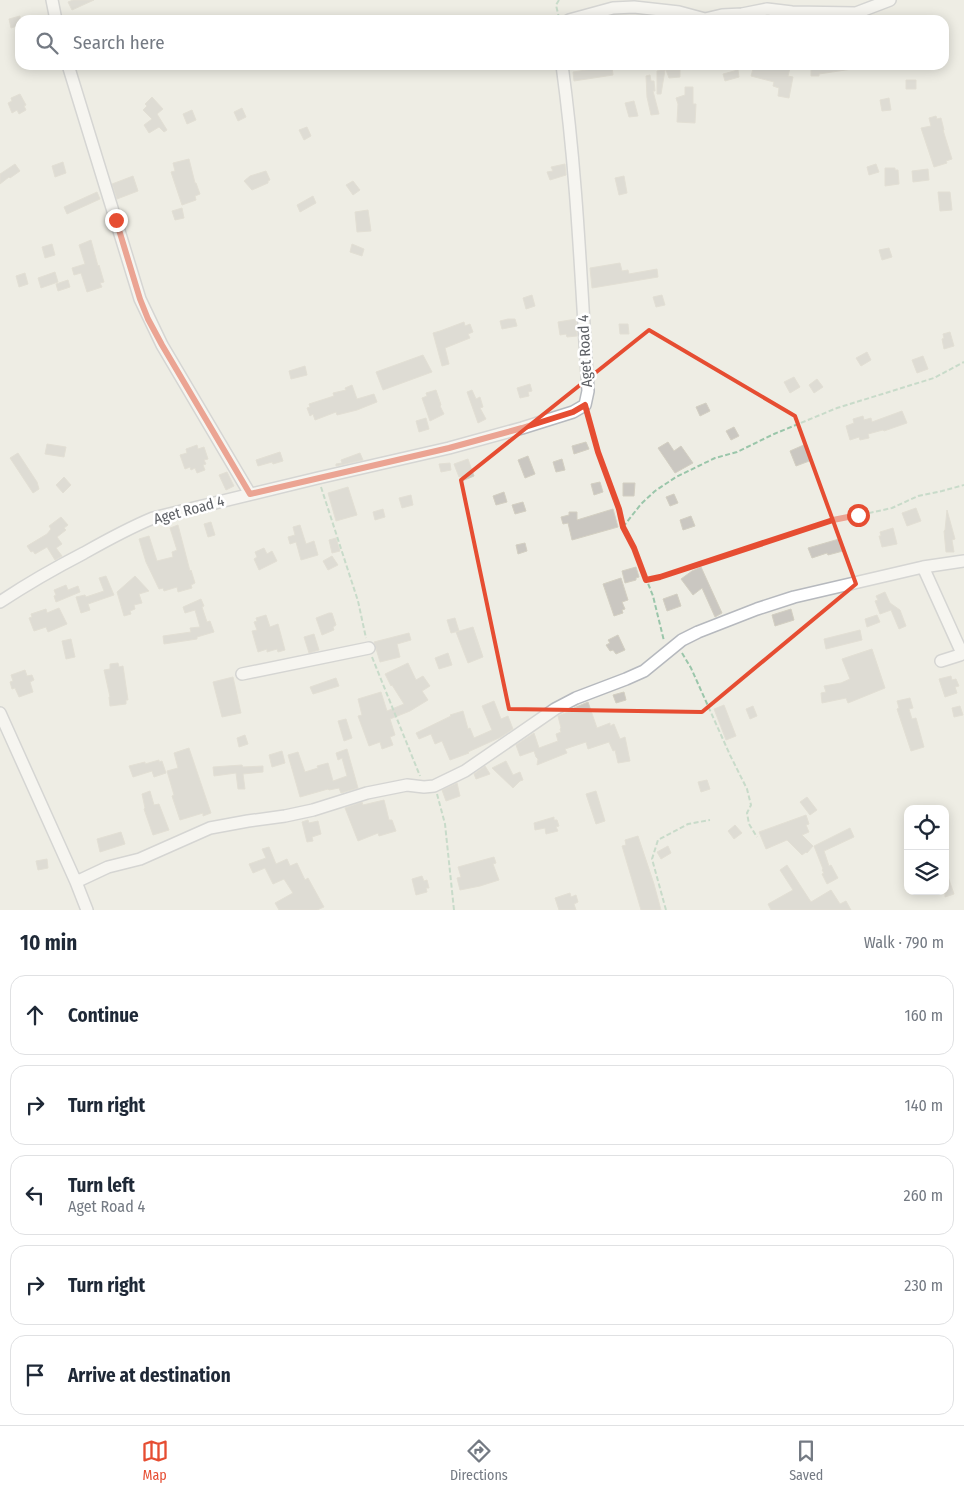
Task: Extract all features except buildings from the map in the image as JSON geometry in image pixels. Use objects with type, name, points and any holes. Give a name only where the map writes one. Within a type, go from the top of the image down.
[{"type":"street","points":[[52,0],[55,15]]},
{"type":"street","points":[[722,15],[767,10],[856,12],[890,0]]},
{"type":"street","points":[[587,15],[613,8],[634,7],[644,4],[690,15]]},
{"type":"street","points":[[70,70],[145,312],[162,345],[250,494]]},
{"type":"street","name":"Aget Road 4","points":[[0,602],[30,582],[130,527],[153,518],[449,448],[513,431],[573,412],[585,405],[588,391],[579,237],[563,70]]},
{"type":"street","points":[[76,882],[108,867],[140,859],[210,828],[313,810],[367,793],[407,785],[429,787],[465,771],[555,709],[576,698],[644,671],[682,640],[698,632],[794,597],[924,567],[964,561]]},
{"type":"street","points":[[924,567],[962,654],[941,661]]},
{"type":"street","points":[[242,674],[369,648]]},
{"type":"street","points":[[0,713],[87,910]]},
{"type":"path","points":[[559,0],[556,5],[559,15]]},
{"type":"path","points":[[623,527],[641,504],[655,491],[684,473],[715,458],[737,452],[774,434],[837,408],[934,378],[964,362]]},
{"type":"path","points":[[585,405],[598,452],[619,509],[623,527],[634,548],[658,610],[660,628],[671,649],[681,651],[691,668],[747,788],[751,805],[747,813],[749,824],[757,837]]},
{"type":"path","points":[[318,478],[358,601],[369,648],[429,787],[440,804],[445,824],[454,910]]},
{"type":"path","points":[[646,580],[833,520],[892,508],[918,496],[964,485]]},
{"type":"path","points":[[666,910],[652,859],[658,840],[688,824],[710,820]]},
{"type":"highlighted area","points":[[649,330],[795,416],[856,584],[702,712],[509,709],[461,480]]},
{"type":"route","points":[[116,220],[148,319],[250,494],[449,448],[573,412],[585,405],[608,484],[619,509],[623,527],[634,548],[646,580],[833,520],[858,515]]}]
